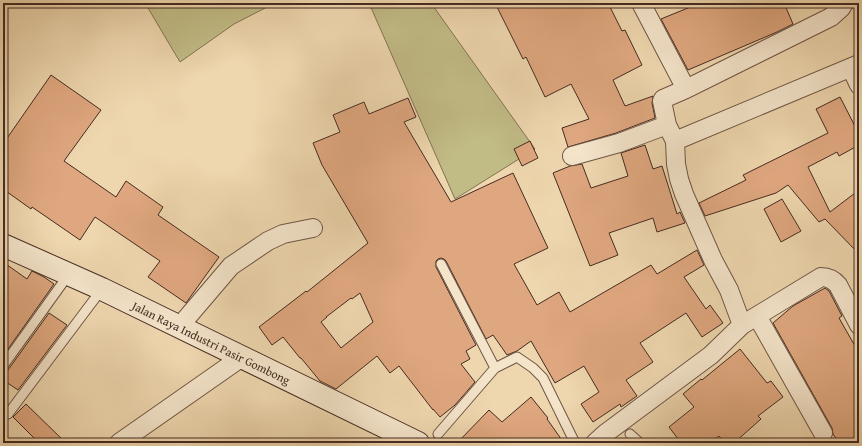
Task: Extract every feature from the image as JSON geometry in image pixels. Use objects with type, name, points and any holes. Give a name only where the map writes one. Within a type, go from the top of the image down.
[{"type":"main road","name":"Jalan Raya Industri Pasir Gombong","points":[[3,245],[102,289],[418,443]]},
{"type":"street","points":[[641,3],[686,89]]},
{"type":"street","points":[[823,433],[729,290],[713,260],[684,194],[671,133],[662,101],[665,98],[831,17],[841,8],[844,3]]},
{"type":"street","points":[[572,156],[619,143],[671,133],[855,66],[859,85]]},
{"type":"street","points":[[179,327],[231,266],[278,236],[313,228]]},
{"type":"street","points":[[595,443],[606,433],[711,355],[749,321],[820,278],[833,280],[838,285],[859,325]]},
{"type":"street","points":[[119,443],[242,357]]},
{"type":"lane","points":[[441,264],[495,368]]},
{"type":"lane","points":[[3,366],[69,274]]},
{"type":"lane","points":[[8,414],[102,289]]},
{"type":"lane","points":[[438,434],[495,368],[517,357],[533,368],[543,378],[575,443]]},
{"type":"lane","points":[[630,434],[640,443]]},
{"type":"shaded area","points":[[145,3],[275,3],[234,24],[180,62]]},
{"type":"shaded area","points":[[369,3],[431,3],[535,149],[455,199]]},
{"type":"building","points":[[495,3],[608,3],[622,31],[625,30],[642,65],[613,80],[625,106],[653,96],[652,103],[655,118],[616,133],[568,147],[562,128],[589,119],[571,84],[545,97],[526,57],[523,59]]},
{"type":"building","points":[[700,3],[784,3],[793,24],[688,70],[661,19]]},
{"type":"building","points":[[51,75],[101,110],[64,161],[116,197],[126,181],[163,207],[158,215],[219,257],[186,303],[148,277],[160,261],[95,217],[80,240],[32,207],[31,209],[3,189],[3,144]]},
{"type":"building","points":[[840,97],[859,134],[859,145],[839,156],[837,152],[808,167],[830,212],[859,190],[859,254],[825,219],[819,222],[788,185],[776,193],[705,216],[699,203],[746,180],[743,175],[828,133],[816,109]]},
{"type":"building","points":[[408,98],[416,117],[404,122],[451,202],[513,173],[548,248],[514,264],[537,305],[559,292],[570,312],[651,265],[657,274],[697,250],[704,265],[684,277],[706,309],[710,305],[723,323],[702,337],[686,313],[640,343],[653,362],[626,380],[637,396],[621,407],[620,404],[593,422],[581,404],[599,392],[584,366],[555,383],[531,341],[517,351],[507,355],[493,335],[486,339],[446,261],[441,258],[436,261],[436,267],[476,345],[466,351],[470,359],[461,364],[475,382],[455,405],[440,417],[399,366],[390,373],[377,356],[336,389],[320,381],[283,337],[272,345],[259,327],[306,291],[307,292],[368,243],[322,165],[313,143],[340,132],[333,115],[364,102],[369,114]],"holes":[[[360,293],[373,322],[341,348],[321,322],[351,298],[352,299]]]},
{"type":"building","points":[[530,141],[538,158],[522,166],[514,149]]},
{"type":"building","points":[[645,145],[653,169],[662,166],[677,214],[680,212],[685,223],[657,232],[653,218],[609,233],[618,255],[590,266],[553,173],[570,166],[582,164],[591,188],[628,176],[621,153]]},
{"type":"building","points":[[782,199],[801,231],[781,242],[764,209]]},
{"type":"building","points":[[3,262],[27,279],[32,271],[54,284],[3,356]]},
{"type":"building","points":[[825,288],[829,291],[842,316],[839,318],[859,353],[859,443],[839,443],[773,323],[793,306]]},
{"type":"building","points":[[49,313],[67,325],[18,390],[3,380],[3,372],[8,370]]},
{"type":"building","points":[[740,349],[767,383],[771,381],[783,397],[758,416],[761,419],[734,443],[725,443],[719,436],[710,443],[681,443],[669,427],[694,407],[683,394]]},
{"type":"building","points":[[531,397],[548,418],[547,419],[564,443],[457,443],[489,410],[502,422]]},
{"type":"building","points":[[26,404],[66,443],[39,443],[13,417]]}]
